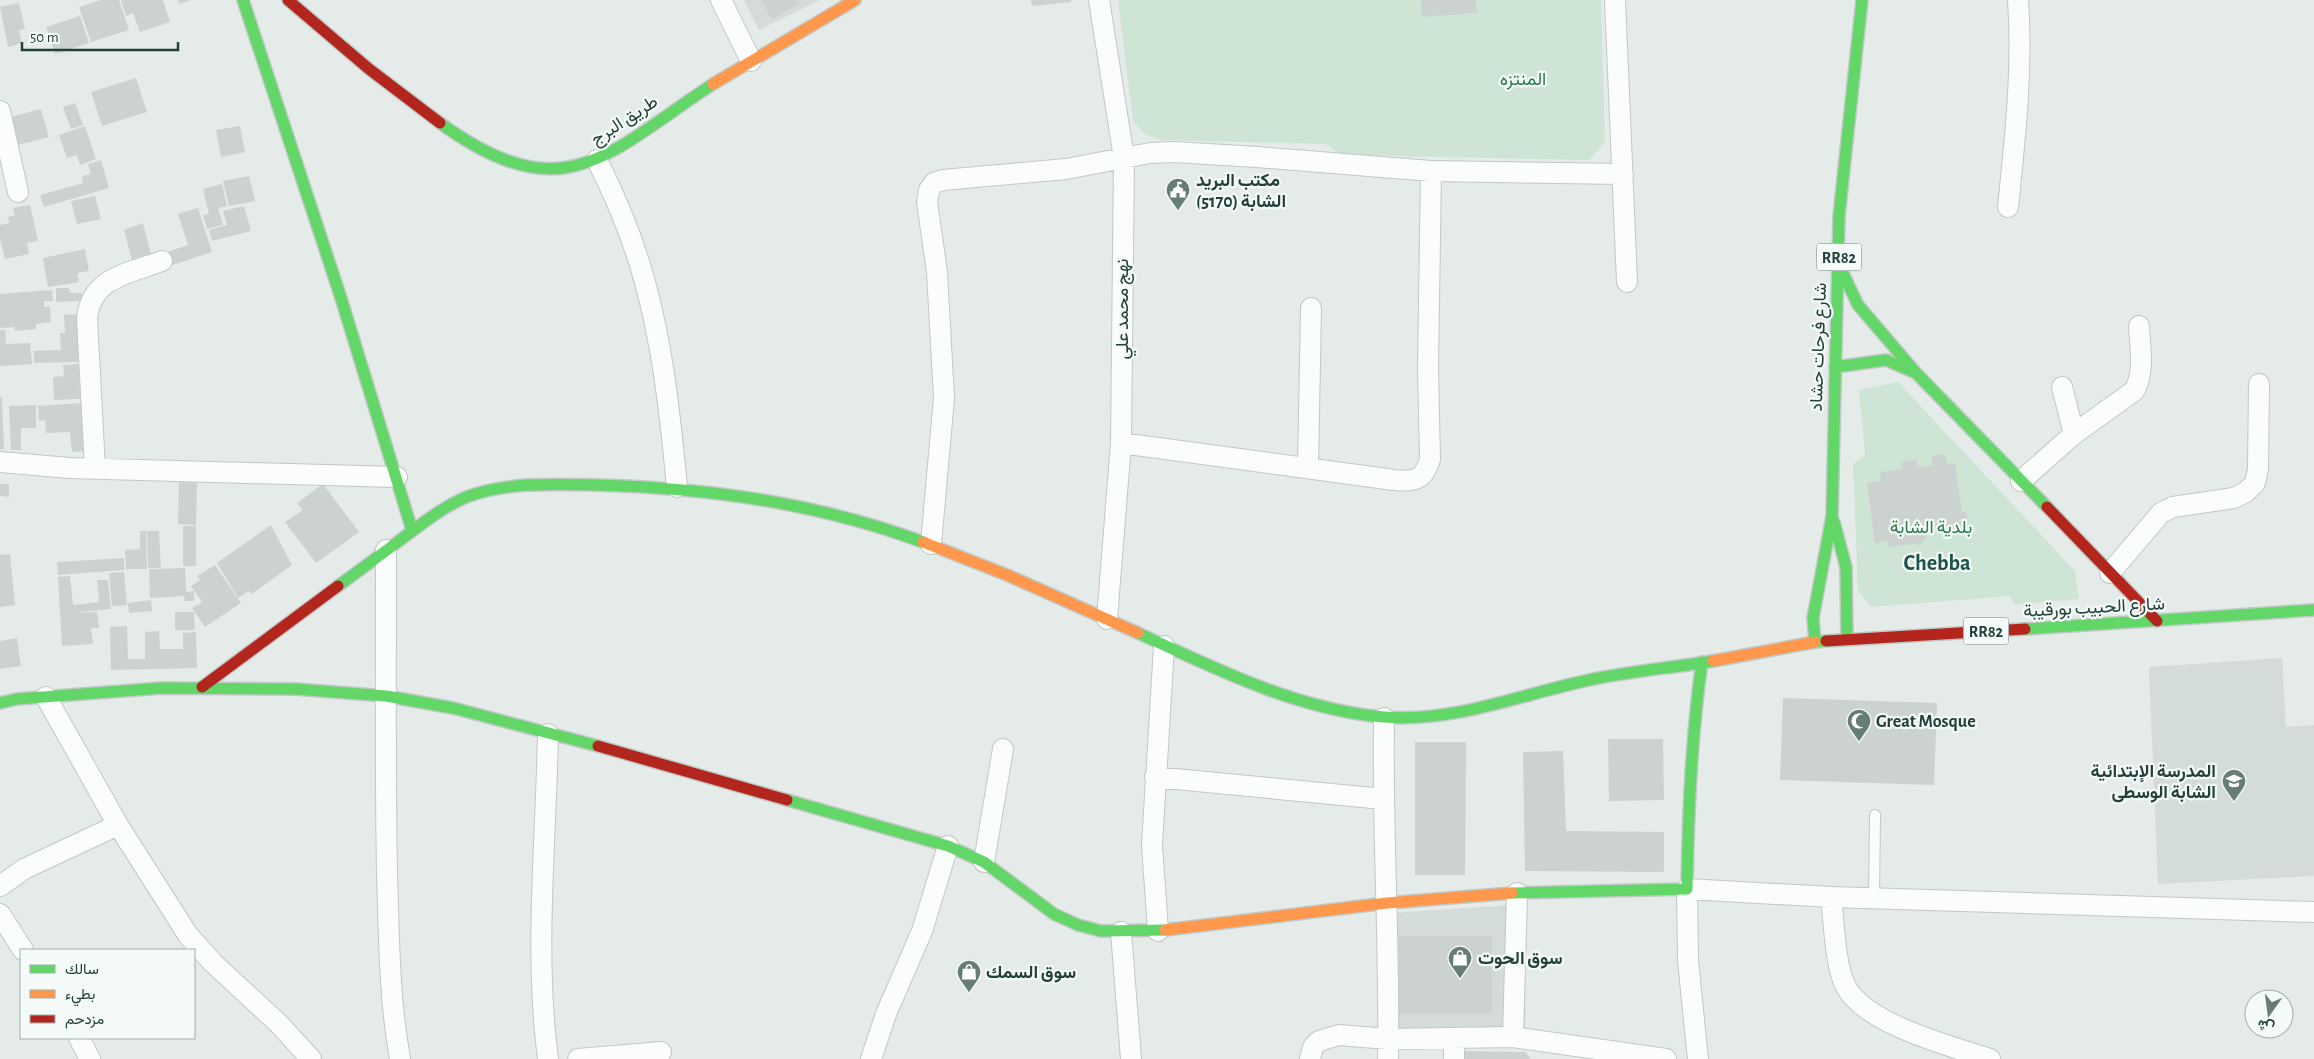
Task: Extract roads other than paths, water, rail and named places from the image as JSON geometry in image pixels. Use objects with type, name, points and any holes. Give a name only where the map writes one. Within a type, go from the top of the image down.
[{"type":"main road","points":[[243,0],[341,298],[412,530]]},
{"type":"main road","name":"طريق البرج","points":[[288,0],[381,80],[448,130],[478,149],[529,167],[555,169],[578,166],[597,160],[751,61],[855,0]]},
{"type":"main road","name":"شارع فرحات حشاد","points":[[1815,642],[1813,618],[1832,516],[1839,216],[1862,0]]},
{"type":"main road","points":[[1838,262],[1847,286],[1858,305],[1917,374],[2157,621]]},
{"type":"main road","points":[[1834,367],[1886,360],[1897,363],[1917,374]]},
{"type":"main road","name":"شارع الحبيب بورقيبة","points":[[202,687],[441,510],[469,496],[501,489],[578,486],[677,487],[797,505],[842,516],[930,544],[1107,619],[1164,646],[1286,694],[1328,707],[1384,718],[1436,714],[1490,706],[1589,680],[1815,642],[2314,610]]},
{"type":"main road","name":"شارع فرحات حشاد","points":[[1832,516],[1846,568],[1847,639]]},
{"type":"main road","points":[[2098,625],[2114,619],[2121,610],[2123,590],[2112,575]]},
{"type":"main road","points":[[0,703],[46,697],[134,690],[202,687],[328,690],[386,696],[453,708],[650,760],[948,846],[984,862],[1063,919],[1101,931],[1121,932],[1158,931],[1387,904],[1517,893],[1687,889],[1688,814],[1696,703],[1702,662]]},
{"type":"street","points":[[721,0],[751,61]]},
{"type":"street","name":"نهج محمد علي","points":[[1099,0],[1124,158],[1121,443],[1107,619]]},
{"type":"street","points":[[1615,0],[1627,282]]},
{"type":"street","points":[[2008,207],[2017,127],[2020,70],[2018,0]]},
{"type":"street","points":[[0,112],[18,192]]},
{"type":"street","points":[[930,544],[944,398],[937,272],[927,202],[929,190],[934,183],[943,180],[1066,169],[1150,153],[1214,153],[1431,171],[1623,174]]},
{"type":"street","points":[[597,160],[628,228],[652,309],[667,396],[677,487]]},
{"type":"street","points":[[1121,443],[1407,482],[1418,479],[1426,472],[1430,459],[1428,369],[1431,171]]},
{"type":"street","points":[[95,468],[87,319],[90,298],[98,288],[111,280],[162,261]]},
{"type":"street","points":[[1308,467],[1311,308]]},
{"type":"street","points":[[2021,481],[2074,434],[2125,398],[2139,384],[2139,326]]},
{"type":"street","points":[[2112,575],[2161,513],[2173,506],[2234,498],[2246,492],[2255,483],[2258,469],[2259,384]]},
{"type":"street","points":[[2062,387],[2074,434]]},
{"type":"street","points":[[0,462],[95,468],[397,476]]},
{"type":"street","points":[[386,550],[385,790],[388,914],[400,1059]]},
{"type":"street","points":[[1158,931],[1152,845],[1164,646]]},
{"type":"street","points":[[46,697],[118,825],[188,935],[213,963],[279,1024],[311,1059]]},
{"type":"street","points":[[1384,718],[1383,799],[1387,904],[1388,1059]]},
{"type":"street","points":[[548,734],[543,921],[544,1029],[548,1059]]},
{"type":"street","points":[[984,862],[1003,749]]},
{"type":"street","points":[[1155,777],[1383,799]]},
{"type":"street","points":[[0,886],[24,869],[118,825]]},
{"type":"street","points":[[871,1059],[886,1014],[922,931],[948,846]]},
{"type":"street","points":[[1698,1059],[1688,961],[1687,889],[1831,897],[2314,912]]},
{"type":"street","points":[[1513,1037],[1517,893]]},
{"type":"street","points":[[1831,897],[1839,969],[1846,987],[1858,1002],[1897,1026],[1990,1059]]},
{"type":"street","points":[[0,914],[23,949]]},
{"type":"street","points":[[1121,932],[1131,1059]]},
{"type":"street","points":[[1310,1059],[1313,1047],[1318,1041],[1327,1037],[1339,1036],[1388,1039],[1454,1049],[1513,1037],[1666,1059]]},
{"type":"street","points":[[80,1039],[90,1059]]},
{"type":"street","points":[[578,1059],[661,1052]]},
{"type":"lane","points":[[1874,897],[1875,815]]},
{"type":"place","name":"مكتب البريد الشابة (5170)","points":[[1178,211]]},
{"type":"place","name":"Great Mosque","points":[[1859,742]]},
{"type":"place","name":"المدرسة الإبتدائية الشابة الوسطى","points":[[2234,802]]},
{"type":"place","name":"سوق الحوت","points":[[1460,979]]},
{"type":"place","name":"سوق السمك","points":[[969,993]]},
{"type":"district","name":"Chebba","points":[[1937,562]]},
{"type":"park label","name":"المنتزه","points":[[1523,79]]},
{"type":"park label","name":"بلدية الشابة","points":[[1931,527]]}]
